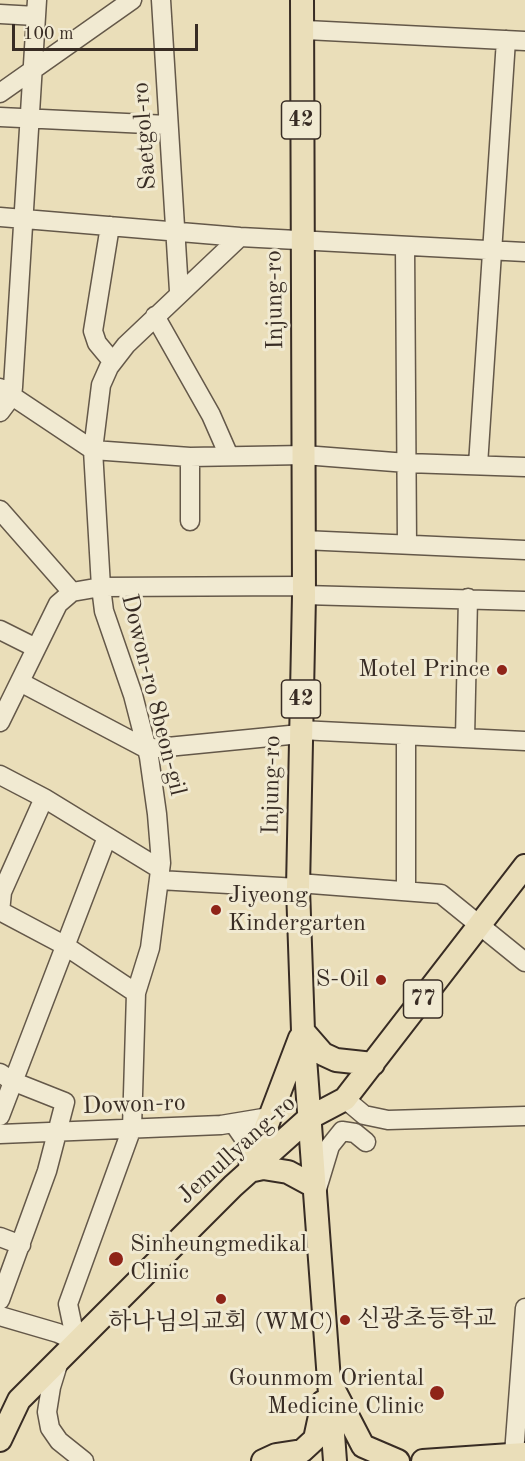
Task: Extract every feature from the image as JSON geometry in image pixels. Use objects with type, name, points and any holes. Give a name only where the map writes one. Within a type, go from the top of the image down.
[{"type":"main road","name":"Injung-ro","points":[[299,14],[304,455],[298,885],[303,1031],[335,1461]]},
{"type":"main road","name":"Jemullyang-ro","points":[[0,1440],[9,1404],[59,1361],[249,1171],[309,1118],[345,1100],[525,866]]},
{"type":"main road","points":[[249,1171],[303,1031],[323,1054],[336,1060],[373,1065]]},
{"type":"main road","points":[[249,1171],[263,1168],[288,1172],[315,1191]]},
{"type":"main road","points":[[263,1461],[276,1455],[302,1451],[315,1439],[329,1381]]},
{"type":"main road","points":[[329,1381],[363,1446],[398,1461]]},
{"type":"main road","points":[[423,1461],[520,1454]]},
{"type":"street","points":[[0,93],[132,0]]},
{"type":"street","name":"Saetgol-ro","points":[[161,0],[179,291]]},
{"type":"street","points":[[0,14],[37,8],[24,220],[6,392],[0,412]]},
{"type":"street","points":[[299,14],[306,30],[525,41]]},
{"type":"street","points":[[478,465],[506,40]]},
{"type":"street","points":[[0,117],[168,125]]},
{"type":"street","points":[[0,218],[240,237],[301,238],[525,252]]},
{"type":"street","points":[[110,226],[93,331],[97,343],[112,361],[179,291],[240,237]]},
{"type":"street","points":[[405,246],[404,454],[407,463],[407,544]]},
{"type":"street","points":[[155,316],[211,415],[229,456]]},
{"type":"street","name":"Dowon-ro 8beon-gil","points":[[76,1342],[68,1304],[132,1128],[136,993],[150,948],[160,874],[157,814],[147,749],[133,695],[104,611],[101,587],[93,450],[102,385],[112,361]]},
{"type":"street","points":[[6,392],[93,450],[190,457],[304,455],[407,463],[525,466]]},
{"type":"street","points":[[190,457],[190,521]]},
{"type":"street","points":[[0,510],[72,592]]},
{"type":"street","points":[[303,540],[525,550]]},
{"type":"street","points":[[0,722],[58,604],[72,592],[101,587],[303,590],[525,601]]},
{"type":"street","points":[[465,738],[468,598]]},
{"type":"street","points":[[0,630],[36,648]]},
{"type":"street","points":[[20,682],[147,749],[300,732],[525,741]]},
{"type":"street","points":[[406,736],[406,890]]},
{"type":"street","points":[[0,775],[44,798],[160,874],[298,885],[406,890],[446,897],[525,962]]},
{"type":"street","points":[[44,798],[2,892],[0,911],[64,945],[136,993]]},
{"type":"street","points":[[0,1116],[6,1077],[64,945],[106,837]]},
{"type":"street","points":[[0,1300],[59,1132],[65,1102],[6,1077]]},
{"type":"street","points":[[345,1100],[364,1115],[388,1120],[525,1116]]},
{"type":"street","name":"Dowon-ro","points":[[0,1134],[234,1124],[270,1118]]},
{"type":"street","points":[[234,1124],[245,1140],[249,1171]]},
{"type":"street","points":[[315,1191],[330,1146],[342,1131],[356,1133],[366,1142]]},
{"type":"street","points":[[0,1237],[21,1245]]},
{"type":"street","points":[[520,1454],[525,1308]]},
{"type":"street","points":[[0,1316],[57,1333],[76,1342]]},
{"type":"street","points":[[59,1361],[51,1387],[47,1412],[50,1428],[59,1441],[84,1461]]},
{"type":"place","name":"Motel Prince","points":[[502,670]]},
{"type":"place","name":"Jiyeong Kindergarten","points":[[216,910]]},
{"type":"place","name":"S-Oil","points":[[381,980]]},
{"type":"place","name":"Sinheungmedikal Clinic","points":[[116,1259]]},
{"type":"place","name":"하나님의교회 (WMC)","points":[[221,1299]]},
{"type":"place","name":"신광초등학교","points":[[345,1320]]},
{"type":"place","name":"Gounmom Oriental Medicine Clinic","points":[[437,1393]]}]
